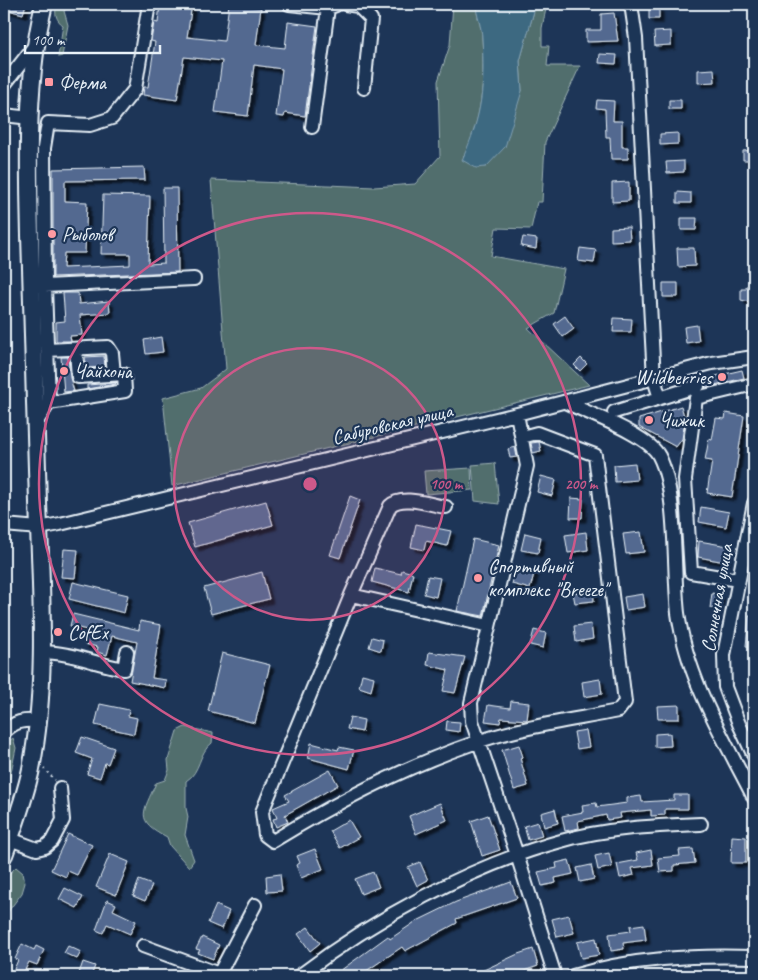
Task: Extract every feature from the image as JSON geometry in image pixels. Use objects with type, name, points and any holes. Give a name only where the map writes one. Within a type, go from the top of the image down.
[{"type":"main road","points":[[4,855],[22,803],[38,721],[41,652],[36,423],[38,286],[30,118],[36,44],[44,4]]},
{"type":"street","points":[[36,423],[49,403],[47,350],[38,286],[44,148],[48,122],[90,125],[112,118],[134,89],[149,4]]},
{"type":"street","points":[[289,4],[328,8],[341,4]]},
{"type":"street","points":[[631,4],[636,38],[654,379],[660,398]]},
{"type":"street","points":[[354,5],[371,19],[364,88]]},
{"type":"street","points":[[312,127],[328,8]]},
{"type":"street","points":[[4,86],[36,44]]},
{"type":"street","points":[[4,115],[30,118]]},
{"type":"street","points":[[38,286],[194,280]]},
{"type":"street","points":[[47,350],[108,348],[112,352],[114,374]]},
{"type":"street","points":[[76,350],[79,399]]},
{"type":"street","name":"Сабуровская улица","points":[[4,525],[39,528],[517,414],[712,363],[754,357]]},
{"type":"street","points":[[49,403],[125,391],[124,374],[78,377]]},
{"type":"street","points":[[738,580],[691,572],[685,479],[696,398],[754,384]]},
{"type":"street","points":[[614,412],[698,386]]},
{"type":"street","points":[[565,402],[641,438],[659,455],[670,495],[678,614],[685,645],[695,679],[754,798]]},
{"type":"street","points":[[517,414],[527,466],[471,703],[472,721],[518,855],[555,976]]},
{"type":"street","points":[[446,507],[404,501],[395,501],[390,506],[351,595],[262,812],[266,835],[273,841],[388,777],[479,741],[618,711],[625,702],[595,455],[537,434],[522,436]]},
{"type":"street","name":"Солнечная улица","points":[[754,502],[724,655],[725,687],[754,756]]},
{"type":"street","points":[[351,595],[489,626]]},
{"type":"street","points":[[41,652],[59,652],[94,663],[124,669],[127,652]]},
{"type":"street","points":[[4,732],[12,724],[23,720],[38,721]]},
{"type":"street","points":[[10,839],[37,849],[45,847],[52,841],[63,820],[60,788]]},
{"type":"street","points":[[299,976],[384,918],[466,877],[518,855],[562,840],[615,830],[701,824]]},
{"type":"street","points":[[143,946],[219,975],[255,905]]},
{"type":"street","points":[[573,976],[632,962],[676,957],[754,956]]},
{"type":"path","points":[[38,766],[49,772],[60,788]]},
{"type":"green space","points":[[57,4],[71,4],[64,11],[68,25],[62,56],[58,57],[63,25],[56,16]]},
{"type":"green space","points":[[453,4],[476,4],[482,34],[483,71],[481,100],[474,129],[463,160],[522,91],[520,61],[536,4],[547,4],[542,28],[542,46],[549,46],[547,66],[580,66],[545,142],[542,202],[537,202],[531,229],[496,228],[491,256],[564,269],[554,313],[528,328],[589,385],[172,486],[163,398],[201,388],[226,369],[211,180],[374,187],[415,184],[440,156],[438,81],[450,45]]},
{"type":"green space","points":[[495,463],[499,504],[475,501],[472,465]]},
{"type":"green space","points":[[471,468],[472,490],[426,494],[424,471]]},
{"type":"green space","points":[[185,727],[213,733],[212,743],[204,752],[194,773],[186,781],[188,817],[185,835],[194,860],[189,867],[170,846],[167,837],[150,826],[144,815],[156,783],[165,780],[169,770],[168,760],[177,731]]},
{"type":"green space","points":[[13,738],[16,748],[7,792],[4,797],[4,745]]},
{"type":"green space","points":[[16,867],[23,873],[25,883],[22,893],[4,917],[4,879]]},
{"type":"water","points":[[476,4],[536,4],[520,61],[522,91],[505,147],[486,167],[476,168],[462,160],[474,129],[481,101],[483,72],[482,34]]},
{"type":"building","points":[[4,4],[26,4],[23,14],[4,9]]},
{"type":"building","points":[[160,4],[192,4],[187,37],[224,41],[229,4],[261,8],[256,45],[285,48],[288,22],[317,26],[305,116],[285,113],[284,117],[276,116],[282,69],[254,65],[248,116],[215,112],[222,61],[184,57],[177,100],[143,95],[144,87],[148,87],[155,42],[151,41],[154,22],[158,23]]},
{"type":"building","points":[[649,8],[659,8],[659,19],[649,19]]},
{"type":"building","points":[[614,13],[618,41],[586,42],[586,30],[601,30],[601,14]]},
{"type":"building","points":[[671,31],[671,45],[655,46],[654,32]]},
{"type":"building","points":[[600,54],[617,55],[616,64],[599,63]]},
{"type":"building","points":[[714,69],[715,82],[698,83],[698,70]]},
{"type":"building","points":[[597,100],[614,101],[613,121],[622,121],[622,147],[628,147],[628,159],[611,159],[610,137],[606,137],[605,109],[596,108]]},
{"type":"building","points":[[669,100],[681,100],[681,109],[669,109]]},
{"type":"building","points":[[678,133],[678,144],[660,145],[660,134]]},
{"type":"building","points":[[754,150],[754,160],[743,160],[743,151]]},
{"type":"building","points":[[684,161],[684,172],[667,173],[666,162]]},
{"type":"building","points":[[144,167],[145,180],[65,181],[65,201],[87,202],[85,253],[64,253],[63,268],[130,265],[130,254],[101,254],[103,195],[150,196],[148,264],[164,263],[163,188],[177,188],[178,272],[53,277],[53,169]]},
{"type":"building","points":[[629,182],[629,201],[612,202],[612,183]]},
{"type":"building","points":[[677,192],[691,193],[691,203],[677,203]]},
{"type":"building","points":[[681,218],[697,218],[696,230],[681,230]]},
{"type":"building","points":[[629,227],[630,240],[611,241],[611,228]]},
{"type":"building","points":[[523,237],[537,239],[536,249],[521,246]]},
{"type":"building","points":[[580,248],[596,250],[594,263],[578,261]]},
{"type":"building","points":[[677,248],[694,248],[695,266],[678,267]]},
{"type":"building","points":[[663,283],[678,283],[678,297],[663,297]]},
{"type":"building","points":[[746,286],[754,286],[754,303],[741,300],[741,289],[746,289]]},
{"type":"building","points":[[63,293],[78,293],[79,304],[109,301],[110,313],[80,315],[82,335],[70,336],[71,341],[56,341],[56,322],[65,321]]},
{"type":"building","points":[[565,316],[574,329],[563,337],[554,324]]},
{"type":"building","points":[[614,318],[632,319],[631,332],[613,332]]},
{"type":"building","points":[[697,325],[699,341],[686,343],[684,327]]},
{"type":"building","points":[[161,337],[163,352],[146,354],[144,340]]},
{"type":"building","points":[[104,356],[105,367],[86,368],[85,357]]},
{"type":"building","points":[[61,357],[68,357],[70,378],[74,391],[64,392]]},
{"type":"building","points":[[581,358],[587,364],[580,371],[574,365]]},
{"type":"building","points":[[742,370],[744,378],[706,387],[703,379]]},
{"type":"building","points":[[116,384],[87,389],[87,385]]},
{"type":"building","points":[[681,406],[685,419],[682,439],[676,447],[639,427],[639,419]]},
{"type":"building","points":[[726,413],[744,416],[732,497],[707,493],[712,461],[705,460],[709,439],[712,440],[716,418],[725,419]]},
{"type":"building","points":[[539,442],[541,451],[533,453],[531,443]]},
{"type":"building","points":[[515,447],[517,457],[510,458],[508,449]]},
{"type":"building","points":[[635,463],[637,480],[615,482],[614,465]]},
{"type":"building","points":[[541,476],[556,480],[552,496],[537,492]]},
{"type":"building","points":[[350,496],[360,500],[340,558],[330,555]]},
{"type":"building","points":[[571,498],[583,499],[582,518],[570,518]]},
{"type":"building","points":[[266,501],[273,525],[195,547],[188,523]]},
{"type":"building","points":[[701,507],[729,512],[726,527],[699,522]]},
{"type":"building","points":[[416,524],[451,531],[447,546],[426,541],[424,550],[411,547]]},
{"type":"building","points":[[586,532],[588,550],[568,553],[565,535]]},
{"type":"building","points":[[641,532],[644,552],[626,554],[623,534]]},
{"type":"building","points":[[525,533],[541,537],[538,553],[521,550]]},
{"type":"building","name":"Спортивный комплекс \"Breeze\"","points":[[473,539],[499,545],[483,616],[457,611]]},
{"type":"building","points":[[699,541],[728,546],[725,562],[698,557]]},
{"type":"building","points":[[64,549],[78,550],[75,578],[61,577]]},
{"type":"building","points":[[517,565],[535,570],[530,589],[512,584]]},
{"type":"building","points":[[375,568],[401,574],[402,570],[413,573],[409,592],[372,582]]},
{"type":"building","points":[[262,572],[269,599],[211,614],[204,588]]},
{"type":"building","points":[[428,576],[440,578],[436,597],[424,594]]},
{"type":"building","points":[[73,582],[128,595],[124,613],[69,599]]},
{"type":"building","points":[[593,587],[594,601],[575,603],[573,593],[582,592],[581,588]]},
{"type":"building","points":[[712,593],[720,595],[717,609],[710,608]]},
{"type":"building","points":[[643,594],[645,607],[626,610],[624,597]]},
{"type":"building","points":[[73,614],[139,630],[140,621],[161,625],[152,678],[166,680],[165,688],[130,681],[137,642],[112,636],[107,655],[97,652],[98,647],[84,644],[87,630],[70,626]]},
{"type":"building","points":[[749,616],[754,616],[754,647],[746,646]]},
{"type":"building","points":[[591,624],[593,639],[576,642],[574,626]]},
{"type":"building","points":[[534,630],[546,633],[543,648],[530,645]]},
{"type":"building","points":[[372,637],[383,640],[381,651],[369,647]]},
{"type":"building","points":[[429,652],[465,657],[455,693],[443,691],[448,670],[427,665]]},
{"type":"building","points":[[222,653],[270,665],[255,723],[208,711]]},
{"type":"building","points":[[362,674],[374,677],[371,691],[359,687]]},
{"type":"building","points":[[600,679],[602,694],[584,697],[582,682]]},
{"type":"building","points":[[511,701],[529,703],[527,720],[501,718],[500,723],[485,721],[488,705],[510,708]]},
{"type":"building","points":[[100,704],[129,710],[128,716],[137,718],[134,734],[95,725]]},
{"type":"building","points":[[679,705],[679,719],[658,719],[657,706]]},
{"type":"building","points":[[350,717],[364,720],[362,732],[347,729]]},
{"type":"building","points":[[447,721],[460,722],[459,732],[446,730]]},
{"type":"building","points":[[586,730],[589,747],[577,749],[574,732]]},
{"type":"building","points":[[670,733],[671,746],[655,747],[655,734]]},
{"type":"building","points":[[82,737],[114,748],[108,764],[105,763],[100,778],[87,774],[92,759],[76,753]]},
{"type":"building","points":[[311,743],[338,750],[339,747],[354,750],[349,769],[308,758]]},
{"type":"building","points":[[519,745],[523,757],[520,758],[528,786],[514,790],[502,750]]},
{"type":"building","points":[[330,770],[338,785],[285,815],[288,822],[276,827],[273,819],[277,818],[273,808],[289,801],[285,795]]},
{"type":"building","points":[[674,795],[688,795],[688,809],[665,809],[665,815],[651,816],[651,810],[620,813],[621,818],[607,820],[606,815],[578,821],[579,828],[565,831],[562,816],[583,812],[582,805],[596,803],[597,807],[627,803],[627,798],[641,796],[642,802],[674,800]]},
{"type":"building","points":[[440,803],[447,820],[416,834],[409,816]]},
{"type":"building","points":[[555,809],[558,823],[544,827],[541,813]]},
{"type":"building","points":[[488,815],[500,850],[482,856],[471,821]]},
{"type":"building","points":[[349,820],[359,837],[340,848],[330,831]]},
{"type":"building","points":[[538,822],[542,836],[528,840],[524,826]]},
{"type":"building","points":[[68,834],[92,845],[77,875],[68,871],[66,877],[51,870]]},
{"type":"building","points":[[732,836],[746,837],[746,863],[731,863]]},
{"type":"building","points":[[315,849],[323,869],[301,878],[296,865],[300,863],[297,856]]},
{"type":"building","points":[[693,849],[695,863],[674,865],[674,871],[660,872],[658,858],[680,856],[679,850]]},
{"type":"building","points":[[651,850],[653,865],[632,868],[634,875],[620,878],[617,864],[638,860],[636,853]]},
{"type":"building","points":[[609,853],[612,867],[598,870],[595,856]]},
{"type":"building","points":[[110,854],[129,862],[116,895],[96,887]]},
{"type":"building","points":[[569,860],[573,874],[555,878],[556,883],[542,886],[538,872],[557,868],[556,863]]},
{"type":"building","points":[[420,862],[428,880],[417,886],[408,867]]},
{"type":"building","points":[[591,865],[594,879],[580,882],[577,868]]},
{"type":"building","points":[[373,872],[379,887],[361,894],[355,879]]},
{"type":"building","points":[[280,874],[282,891],[267,892],[266,876]]},
{"type":"building","points":[[139,880],[152,885],[145,901],[133,896]]},
{"type":"building","points":[[511,882],[517,898],[456,919],[457,923],[405,951],[402,947],[359,976],[333,976],[388,936],[390,939],[415,922],[456,902]]},
{"type":"building","points":[[65,888],[83,897],[77,908],[59,899]]},
{"type":"building","points":[[107,900],[116,904],[113,910],[136,921],[130,934],[107,924],[103,933],[96,930]]},
{"type":"building","points":[[216,905],[229,911],[222,929],[208,923]]},
{"type":"building","points":[[569,915],[574,933],[557,937],[552,919]]},
{"type":"building","points":[[644,924],[646,940],[623,943],[624,949],[611,951],[609,934],[631,931],[630,926]]},
{"type":"building","points":[[308,927],[320,943],[310,951],[298,934]]},
{"type":"building","points":[[202,937],[219,945],[213,959],[198,953],[200,950],[196,949]]},
{"type":"building","points":[[596,938],[599,955],[581,958],[577,942]]},
{"type":"building","points":[[22,944],[34,950],[36,946],[44,950],[37,965],[29,962],[22,976],[11,976],[18,960],[15,959]]},
{"type":"building","points":[[68,946],[81,952],[77,959],[64,953]]},
{"type":"building","points":[[533,949],[538,966],[510,976],[471,976],[518,954]]},
{"type":"building","points":[[83,962],[95,966],[91,976],[78,976]]},
{"type":"place","name":"Ферма","points":[[49,82]]},
{"type":"place","name":"Рыболов","points":[[52,234]]},
{"type":"place","name":"Чайхона","points":[[64,371]]},
{"type":"place","name":"Wildberries","points":[[722,377]]},
{"type":"place","name":"Чижик","points":[[649,420]]},
{"type":"place","name":"Спортивный комплекс \"Breeze\"","points":[[478,578]]},
{"type":"place","name":"CofEx","points":[[58,632]]}]
